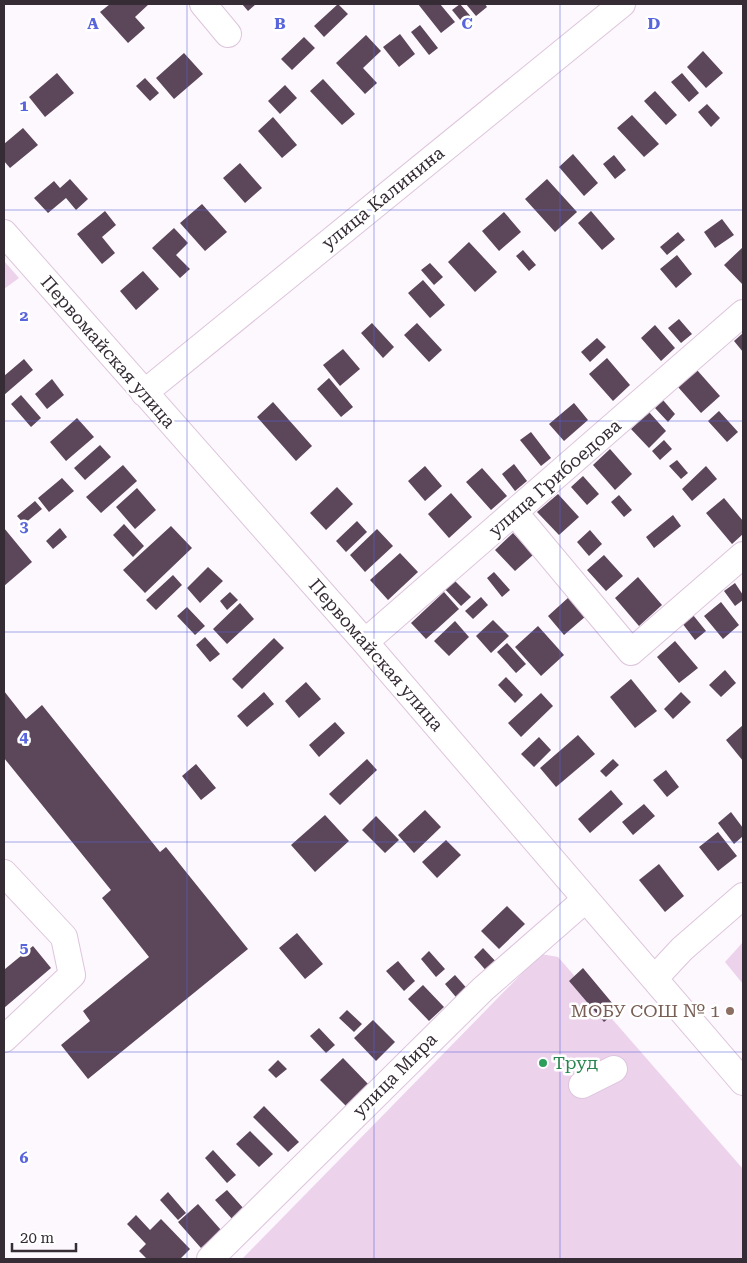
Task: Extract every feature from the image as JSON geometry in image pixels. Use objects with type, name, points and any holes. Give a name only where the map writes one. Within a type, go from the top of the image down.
[{"type":"street","points":[[203,4],[228,34]]},
{"type":"street","name":"улица Калинина","points":[[144,393],[622,4]]},
{"type":"street","name":"Первомайская улица","points":[[4,233],[365,642],[743,1082]]},
{"type":"street","name":"улица Грибоедова","points":[[365,642],[743,313]]},
{"type":"street","points":[[515,513],[631,652],[743,555]]},
{"type":"street","points":[[4,873],[64,937],[72,975],[4,1039]]},
{"type":"street","points":[[655,978],[682,949],[743,896]]},
{"type":"street","name":"улица Мира","points":[[210,1259],[483,989],[586,899]]},
{"type":"street","points":[[582,1085],[614,1069]]},
{"type":"shaded area","points":[[4,261],[19,278],[4,289]]},
{"type":"shaded area","points":[[743,942],[743,984],[725,962]]},
{"type":"shaded area","name":"Труд","points":[[541,954],[558,957],[743,1169],[743,1259],[242,1259]]},
{"type":"building","points":[[110,4],[149,4],[135,17],[145,28],[128,43],[100,12]]},
{"type":"building","points":[[242,4],[256,4],[248,11]]},
{"type":"building","points":[[338,4],[348,14],[324,37],[314,26]]},
{"type":"building","points":[[418,4],[440,4],[455,22],[441,33]]},
{"type":"building","points":[[460,4],[473,19],[465,26],[452,10]]},
{"type":"building","points":[[466,4],[485,4],[487,7],[476,16]]},
{"type":"building","points":[[420,25],[438,48],[429,55],[411,32]]},
{"type":"building","points":[[400,34],[415,54],[399,67],[383,47]]},
{"type":"building","points":[[366,35],[381,51],[363,68],[377,83],[365,94],[336,63]]},
{"type":"building","points":[[304,37],[315,48],[292,70],[281,59]]},
{"type":"building","points":[[703,51],[723,73],[706,88],[687,67]]},
{"type":"building","points":[[184,53],[203,74],[174,99],[156,78]]},
{"type":"building","points":[[57,73],[74,93],[45,117],[29,97]]},
{"type":"building","points":[[682,73],[699,93],[689,102],[671,82]]},
{"type":"building","points":[[145,78],[159,93],[150,101],[136,86]]},
{"type":"building","points":[[323,79],[355,114],[342,125],[310,91]]},
{"type":"building","points":[[285,85],[297,98],[280,114],[268,101]]},
{"type":"building","points":[[655,91],[677,115],[666,125],[644,101]]},
{"type":"building","points":[[707,104],[720,118],[711,127],[698,112]]},
{"type":"building","points":[[632,115],[659,144],[644,157],[617,128]]},
{"type":"building","points":[[273,117],[297,145],[282,158],[258,131]]},
{"type":"building","points":[[23,128],[38,145],[10,168],[4,161],[4,144]]},
{"type":"building","points":[[573,154],[598,183],[584,196],[559,167]]},
{"type":"building","points":[[614,155],[626,170],[615,179],[603,164]]},
{"type":"building","points":[[240,163],[262,188],[245,203],[223,178]]},
{"type":"building","points":[[70,179],[88,199],[76,210],[66,198],[48,213],[34,198],[54,181],[60,188]]},
{"type":"building","points":[[547,179],[577,212],[555,232],[525,199]]},
{"type":"building","points":[[202,204],[227,232],[205,251],[180,223]]},
{"type":"building","points":[[105,211],[116,225],[102,237],[115,253],[102,264],[77,234]]},
{"type":"building","points":[[591,211],[615,239],[602,250],[578,223]]},
{"type":"building","points":[[504,212],[521,232],[499,251],[482,231]]},
{"type":"building","points":[[722,219],[734,235],[715,248],[704,232]]},
{"type":"building","points":[[174,228],[188,243],[176,255],[190,269],[180,278],[152,248]]},
{"type":"building","points":[[678,232],[685,240],[667,255],[660,247]]},
{"type":"building","points":[[469,242],[497,272],[475,292],[448,262]]},
{"type":"building","points":[[743,247],[743,285],[724,265]]},
{"type":"building","points":[[523,250],[536,265],[529,271],[516,256]]},
{"type":"building","points":[[677,255],[692,274],[676,288],[660,269]]},
{"type":"building","points":[[430,263],[443,277],[434,285],[421,270]]},
{"type":"building","points":[[143,271],[159,289],[136,310],[120,291]]},
{"type":"building","points":[[423,280],[445,305],[430,318],[408,293]]},
{"type":"building","points":[[679,319],[692,334],[681,343],[668,328]]},
{"type":"building","points":[[372,323],[394,347],[383,358],[361,333]]},
{"type":"building","points":[[417,323],[442,350],[429,362],[404,335]]},
{"type":"building","points":[[655,325],[675,348],[661,361],[641,338]]},
{"type":"building","points":[[743,333],[743,352],[734,341]]},
{"type":"building","points":[[597,338],[606,347],[590,362],[581,352]]},
{"type":"building","points":[[343,349],[360,369],[340,386],[323,365]]},
{"type":"building","points":[[607,358],[630,385],[613,401],[589,374]]},
{"type":"building","points":[[24,359],[33,370],[4,395],[4,376]]},
{"type":"building","points":[[697,370],[720,396],[701,413],[678,387]]},
{"type":"building","points":[[329,378],[353,407],[341,417],[317,389]]},
{"type":"building","points":[[52,379],[64,395],[47,409],[35,394]]},
{"type":"building","points":[[21,395],[41,418],[31,427],[11,404]]},
{"type":"building","points":[[663,400],[675,414],[668,422],[655,408]]},
{"type":"building","points":[[273,402],[312,446],[296,461],[257,417]]},
{"type":"building","points":[[574,403],[588,420],[564,441],[549,424]]},
{"type":"building","points":[[719,411],[738,432],[727,442],[708,421]]},
{"type":"building","points":[[649,412],[666,431],[649,448],[631,429]]},
{"type":"building","points":[[77,418],[94,437],[66,461],[50,442]]},
{"type":"building","points":[[531,432],[551,458],[541,466],[520,440]]},
{"type":"building","points":[[664,440],[672,449],[660,460],[652,451]]},
{"type":"building","points":[[100,445],[111,457],[85,480],[74,468]]},
{"type":"building","points":[[610,449],[632,474],[615,490],[593,465]]},
{"type":"building","points":[[677,460],[688,473],[681,479],[669,466]]},
{"type":"building","points":[[514,464],[527,481],[515,491],[502,474]]},
{"type":"building","points":[[123,465],[137,481],[101,513],[86,497]]},
{"type":"building","points":[[425,466],[442,486],[425,501],[408,481]]},
{"type":"building","points":[[706,466],[717,479],[692,501],[682,489]]},
{"type":"building","points":[[482,468],[507,496],[491,510],[466,482]]},
{"type":"building","points":[[583,476],[599,494],[587,505],[571,487]]},
{"type":"building","points":[[62,478],[74,491],[49,512],[38,498]]},
{"type":"building","points":[[337,487],[353,504],[326,530],[310,513]]},
{"type":"building","points":[[137,488],[156,510],[135,529],[116,507]]},
{"type":"building","points":[[451,493],[472,517],[449,538],[428,514]]},
{"type":"building","points":[[558,494],[579,517],[559,535],[537,512]]},
{"type":"building","points":[[619,495],[632,510],[624,517],[611,502]]},
{"type":"building","points":[[724,498],[743,521],[743,534],[732,544],[706,513]]},
{"type":"building","points":[[35,501],[42,509],[24,524],[17,516]]},
{"type":"building","points":[[673,515],[681,526],[654,548],[646,537]]},
{"type":"building","points":[[357,521],[367,532],[346,552],[336,541]]},
{"type":"building","points":[[124,524],[144,546],[133,557],[113,535]]},
{"type":"building","points":[[171,526],[192,548],[145,593],[123,570]]},
{"type":"building","points":[[4,528],[32,562],[4,586]]},
{"type":"building","points":[[60,528],[67,537],[53,549],[46,541]]},
{"type":"building","points":[[377,529],[393,546],[365,572],[350,555]]},
{"type":"building","points":[[590,530],[602,544],[589,556],[577,542]]},
{"type":"building","points":[[513,533],[533,555],[515,571],[495,550]]},
{"type":"building","points":[[400,553],[418,572],[388,600],[370,580]]},
{"type":"building","points":[[604,555],[623,576],[606,591],[587,570]]},
{"type":"building","points":[[208,567],[223,581],[200,603],[187,588]]},
{"type":"building","points":[[494,572],[510,590],[502,597],[487,578]]},
{"type":"building","points":[[173,575],[182,585],[156,610],[146,600]]},
{"type":"building","points":[[638,577],[662,605],[639,626],[615,598]]},
{"type":"building","points":[[452,578],[471,597],[461,606],[442,586]]},
{"type":"building","points":[[735,583],[743,595],[743,600],[735,606],[724,591]]},
{"type":"building","points":[[230,592],[238,600],[227,610],[220,601]]},
{"type":"building","points":[[444,592],[459,609],[426,639],[411,623]]},
{"type":"building","points":[[481,597],[488,605],[473,619],[465,611]]},
{"type":"building","points":[[569,597],[586,616],[564,635],[548,616]]},
{"type":"building","points":[[721,602],[739,625],[723,639],[704,616]]},
{"type":"building","points":[[240,603],[254,619],[227,644],[213,629]]},
{"type":"building","points":[[187,607],[205,626],[195,635],[177,616]]},
{"type":"building","points":[[693,615],[706,631],[695,640],[682,623]]},
{"type":"building","points":[[493,620],[509,636],[491,653],[476,636]]},
{"type":"building","points":[[455,621],[469,637],[449,656],[434,641]]},
{"type":"building","points":[[538,626],[564,655],[541,676],[515,647]]},
{"type":"building","points":[[205,637],[220,654],[210,662],[196,645]]},
{"type":"building","points":[[274,638],[284,648],[242,689],[232,679]]},
{"type":"building","points":[[675,641],[698,668],[679,683],[657,657]]},
{"type":"building","points":[[507,643],[526,664],[516,673],[497,652]]},
{"type":"building","points":[[725,670],[736,683],[721,697],[709,685]]},
{"type":"building","points":[[506,677],[523,695],[515,703],[498,685]]},
{"type":"building","points":[[631,679],[657,711],[635,728],[610,697]]},
{"type":"building","points":[[306,682],[321,699],[299,718],[285,701]]},
{"type":"building","points":[[4,691],[26,719],[42,705],[160,852],[166,847],[248,949],[88,1079],[61,1045],[90,1021],[83,1011],[149,957],[102,898],[111,890],[4,758]]},
{"type":"building","points":[[264,692],[274,704],[247,727],[237,716]]},
{"type":"building","points":[[681,692],[691,702],[673,719],[664,709]]},
{"type":"building","points":[[541,693],[553,706],[521,737],[508,723]]},
{"type":"building","points":[[335,722],[345,733],[319,757],[309,745]]},
{"type":"building","points":[[743,725],[743,761],[726,740]]},
{"type":"building","points":[[578,735],[595,754],[556,787],[540,768]]},
{"type":"building","points":[[539,737],[551,750],[534,767],[521,754]]},
{"type":"building","points":[[367,759],[377,770],[340,805],[329,794]]},
{"type":"building","points":[[613,759],[619,765],[606,777],[600,771]]},
{"type":"building","points":[[196,764],[216,788],[201,800],[182,776]]},
{"type":"building","points":[[666,770],[679,787],[667,797],[653,780]]},
{"type":"building","points":[[611,790],[623,804],[590,833],[578,819]]},
{"type":"building","points":[[644,804],[655,816],[633,835],[622,822]]},
{"type":"building","points":[[425,810],[441,827],[414,853],[398,835]]},
{"type":"building","points":[[731,812],[743,828],[743,836],[734,844],[718,823]]},
{"type":"building","points":[[325,815],[349,841],[315,872],[291,845]]},
{"type":"building","points":[[376,816],[399,840],[385,853],[362,830]]},
{"type":"building","points":[[718,832],[737,856],[718,871],[699,847]]},
{"type":"building","points":[[446,840],[461,855],[437,878],[422,862]]},
{"type":"building","points":[[659,864],[684,896],[665,912],[639,880]]},
{"type":"building","points":[[507,906],[525,924],[499,949],[481,931]]},
{"type":"building","points":[[297,933],[323,964],[305,979],[279,948]]},
{"type":"building","points":[[33,946],[51,968],[4,1008],[4,967],[5,969]]},
{"type":"building","points":[[483,948],[500,966],[490,975],[474,957]]},
{"type":"building","points":[[429,951],[445,969],[436,977],[421,959]]},
{"type":"building","points":[[398,961],[415,981],[404,991],[386,971]]},
{"type":"building","points":[[583,968],[618,1010],[604,1022],[569,981]]},
{"type":"building","points":[[455,975],[471,993],[460,1002],[445,984]]},
{"type":"building","points":[[423,985],[444,1007],[429,1021],[408,999]]},
{"type":"building","points":[[347,1010],[362,1024],[354,1032],[339,1018]]},
{"type":"building","points":[[373,1020],[395,1042],[376,1061],[354,1038]]},
{"type":"building","points":[[319,1028],[335,1045],[326,1053],[310,1036]]},
{"type":"building","points":[[343,1058],[369,1085],[347,1107],[320,1080]]},
{"type":"building","points":[[278,1060],[287,1069],[276,1078],[268,1070]]},
{"type":"building","points":[[264,1106],[299,1142],[288,1152],[253,1117]]},
{"type":"building","points":[[250,1131],[273,1154],[259,1167],[236,1144]]},
{"type":"building","points":[[213,1150],[236,1175],[227,1183],[205,1158]]},
{"type":"building","points":[[227,1190],[244,1209],[233,1220],[215,1200]]},
{"type":"building","points":[[168,1192],[186,1213],[178,1220],[160,1200]]},
{"type":"building","points":[[198,1204],[221,1230],[201,1248],[178,1222]]},
{"type":"building","points":[[136,1215],[150,1230],[161,1219],[190,1249],[180,1259],[147,1259],[139,1251],[146,1244],[127,1224]]},
{"type":"place","name":"МОБУ СОШ № 1","points":[[730,1011]]},
{"type":"place","name":"Труд","points":[[543,1063]]}]
